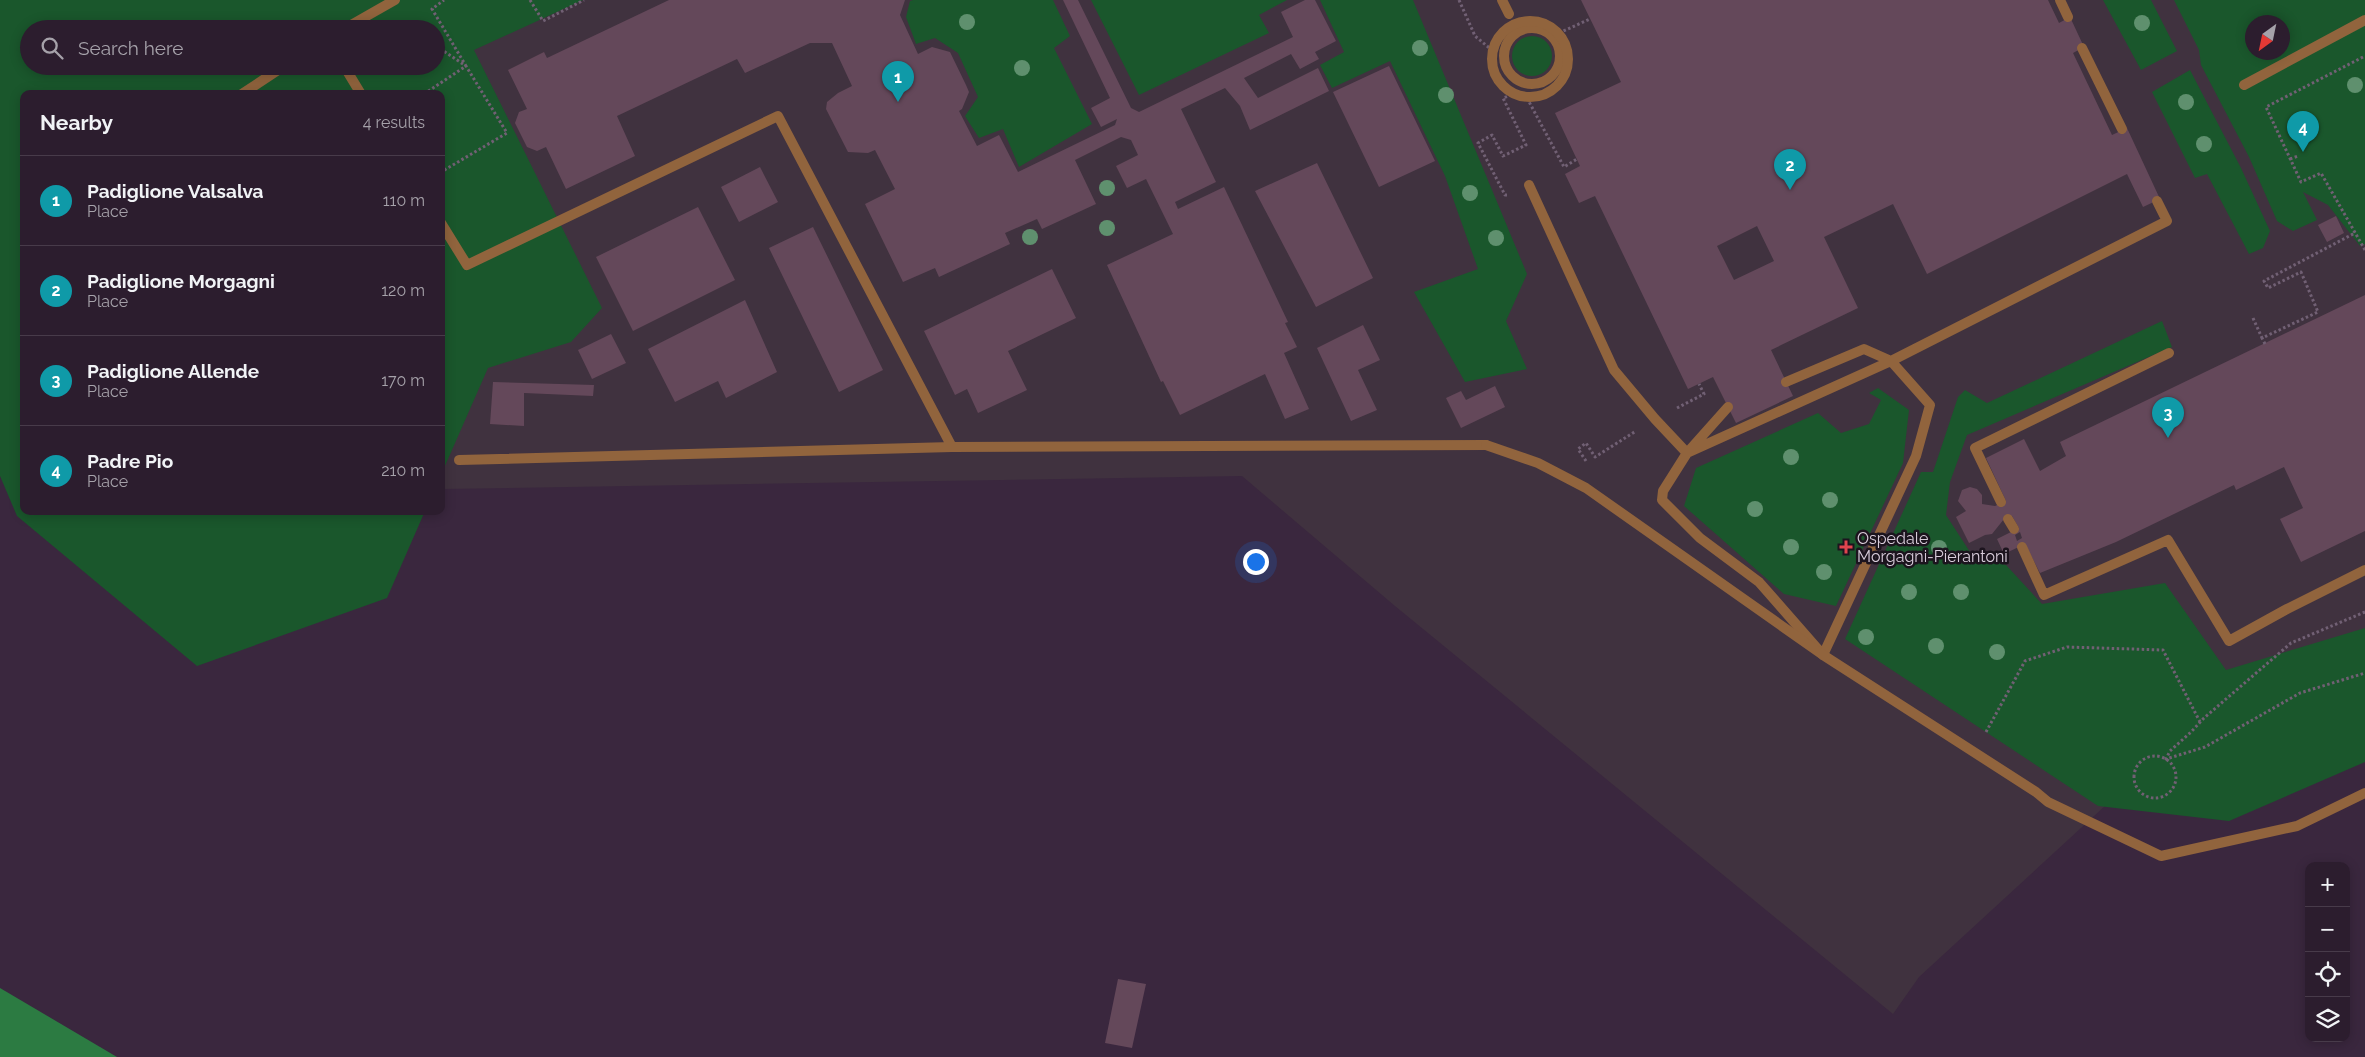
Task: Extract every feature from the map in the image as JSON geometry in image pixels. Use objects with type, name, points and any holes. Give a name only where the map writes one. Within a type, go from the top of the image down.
[{"type":"street","points":[[360,20],[395,0]]},
{"type":"street","points":[[1502,0],[1509,14]]},
{"type":"street","points":[[2060,0],[2068,17]]},
{"type":"street","points":[[1526,20],[1544,23],[1559,33],[1569,55],[1568,68],[1563,81],[1553,91],[1541,96],[1527,98],[1514,94],[1495,76],[1492,51],[1497,39],[1504,30],[1526,20]]},
{"type":"street","points":[[2244,85],[2365,20]]},
{"type":"street","points":[[1535,28],[1552,36],[1558,44],[1560,63],[1556,72],[1542,83],[1523,83],[1515,79],[1505,64],[1506,46],[1518,32],[1535,28]]},
{"type":"street","points":[[2082,48],[2122,128]]},
{"type":"street","points":[[248,90],[270,75]]},
{"type":"street","points":[[349,75],[359,90]]},
{"type":"street","points":[[445,229],[467,265],[778,116],[952,448]]},
{"type":"street","points":[[1529,185],[1614,370],[1687,454]]},
{"type":"street","points":[[1687,454],[1891,361],[2167,221],[2157,201]]},
{"type":"street","points":[[1786,382],[1864,348],[1891,361],[1930,405],[1916,456],[1823,655]]},
{"type":"street","points":[[2001,502],[1975,448],[2169,353]]},
{"type":"street","points":[[1728,407],[1687,454],[1663,491],[1662,500],[1700,538],[1759,582],[1823,655]]},
{"type":"street","points":[[459,460],[952,448],[1486,445],[1538,464],[1586,488],[1823,655],[2048,802],[2161,856],[2297,826],[2365,793]]},
{"type":"street","points":[[2008,519],[2014,529]]},
{"type":"street","points":[[2022,547],[2044,595],[2168,540],[2230,641],[2287,609],[2365,570]]},
{"type":"path","points":[[439,20],[432,9],[444,0]]},
{"type":"path","points":[[530,0],[543,21],[584,0]]},
{"type":"path","points":[[1459,0],[1475,36],[1492,51]]},
{"type":"path","points":[[1559,33],[1590,19]]},
{"type":"path","points":[[445,31],[507,133],[445,170]]},
{"type":"path","points":[[445,52],[466,66]]},
{"type":"path","points":[[2365,56],[2266,107],[2301,182],[2321,173],[2365,250]]},
{"type":"path","points":[[430,90],[466,66]]},
{"type":"path","points":[[1505,196],[1478,143],[1492,135],[1503,156],[1526,145],[1503,98],[1514,94]]},
{"type":"path","points":[[1527,98],[1564,167],[1577,159]]},
{"type":"path","points":[[2290,159],[2298,156]]},
{"type":"path","points":[[2262,338],[2318,312],[2301,272],[2268,288],[2264,281],[2355,233]]},
{"type":"path","points":[[2252,318],[2265,344]]},
{"type":"path","points":[[1588,464],[1578,449],[1586,443],[1595,457]]},
{"type":"path","points":[[2166,759],[2170,751],[2200,722],[2291,643],[2365,612]]},
{"type":"path","points":[[1969,749],[1980,744],[2025,661],[2067,647],[2163,650],[2200,722]]},
{"type":"path","points":[[2166,759],[2175,770],[2176,778],[2171,792],[2158,798],[2144,796],[2135,786],[2134,773],[2136,766],[2146,758],[2160,756],[2166,759],[2205,747],[2300,693],[2365,673]]},
{"type":"shaded area","name":"Ospedale Morgagni-Pierantoni","points":[[38,0],[2365,0],[2365,688],[2131,782],[1919,977],[1893,1014],[1395,606],[1242,476],[445,489],[445,90],[440,90],[438,75],[445,75],[445,20],[312,20]]},
{"type":"green space","points":[[0,0],[583,0],[474,50],[602,308],[571,342],[488,368],[445,466],[445,90],[20,90],[20,515],[423,515],[387,598],[197,666],[17,516],[0,476]]},
{"type":"green space","points":[[1053,0],[1070,36],[1054,48],[1092,124],[1019,167],[1003,129],[979,138],[965,116],[978,97],[958,53],[935,38],[916,44],[906,17],[910,1]]},
{"type":"green space","points":[[1091,0],[1287,0],[1259,15],[1269,33],[1139,95]]},
{"type":"green space","points":[[1320,0],[1413,0],[1527,274],[1506,321],[1527,369],[1465,382],[1414,292],[1478,269],[1445,176],[1390,61],[1332,88],[1320,65],[1344,52]]},
{"type":"green space","points":[[2103,0],[2151,0],[2177,51],[2141,70]]},
{"type":"green space","points":[[2174,0],[2365,0],[2365,244],[2360,246],[2328,205],[2303,192],[2317,220],[2293,231],[2277,221],[2249,157],[2201,65],[2199,50]]},
{"type":"green space","points":[[1532,36],[1546,42],[1552,56],[1546,70],[1532,76],[1518,70],[1512,56],[1518,42]]},
{"type":"green space","points":[[2190,70],[2241,168],[2270,231],[2263,248],[2249,254],[2207,174],[2195,178],[2152,92]]},
{"type":"green space","points":[[2162,321],[2172,347],[1967,435],[1950,482],[1946,515],[1972,555],[2006,565],[2042,604],[2165,583],[2226,670],[2365,628],[2365,762],[2229,821],[2098,806],[1845,639],[1921,472],[1933,472],[1958,397],[1965,390],[1987,403]]},
{"type":"green space","points":[[1878,388],[1909,410],[1903,463],[1836,606],[1784,594],[1684,506],[1696,468],[1818,413],[1841,433],[1869,424],[1881,400],[1869,393]]},
{"type":"green space","points":[[0,988],[117,1057],[0,1057]]},
{"type":"building","points":[[669,0],[905,0],[900,15],[918,54],[932,47],[950,52],[969,92],[962,109],[959,111],[977,146],[999,135],[1018,172],[1115,125],[1117,119],[1101,127],[1091,108],[1110,98],[1063,0],[1078,0],[1131,108],[1139,112],[1293,37],[1281,12],[1305,0],[1315,0],[1336,41],[1315,52],[1319,59],[1300,69],[1291,54],[1244,78],[1258,98],[1318,68],[1329,91],[1250,130],[1240,106],[1225,88],[1181,109],[1216,182],[1175,202],[1178,209],[1224,187],[1288,322],[1285,323],[1297,347],[1284,353],[1309,409],[1285,419],[1265,374],[1180,415],[1163,381],[1161,382],[1107,265],[1173,234],[1146,179],[1127,188],[1116,166],[1138,155],[1131,140],[1121,137],[1075,160],[1096,204],[1042,229],[1037,219],[1005,233],[1010,244],[939,277],[935,268],[903,282],[865,204],[895,189],[875,150],[868,153],[848,152],[826,109],[827,102],[838,93],[852,86],[832,43],[810,43],[745,73],[737,59],[617,116],[635,156],[566,189],[546,147],[537,151],[527,147],[515,123],[519,112],[527,109],[508,70],[544,52],[547,58]]},
{"type":"building","points":[[1581,0],[2048,0],[2059,23],[2070,17],[2084,47],[2073,53],[2112,135],[2127,128],[2160,199],[2143,207],[2127,174],[1927,274],[1893,204],[1824,237],[1858,308],[1771,350],[1793,396],[1736,423],[1713,377],[1688,389],[1595,196],[1579,203],[1565,174],[1580,166],[1555,113],[1621,82]],"holes":[[[1757,226],[1774,261],[1734,280],[1717,246]]]},
{"type":"building","points":[[1389,66],[1435,161],[1379,187],[1333,92]]},
{"type":"building","points":[[1317,163],[1373,278],[1316,307],[1255,191]]},
{"type":"building","points":[[760,167],[778,202],[739,222],[721,187]]},
{"type":"building","points":[[698,207],[735,280],[633,331],[596,257]]},
{"type":"building","points":[[2336,216],[2344,233],[2327,242],[2318,225]]},
{"type":"building","points":[[813,227],[883,370],[839,392],[769,248]]},
{"type":"building","points":[[1052,269],[1076,318],[1008,351],[1027,390],[978,413],[967,389],[955,395],[924,331]]},
{"type":"building","points":[[2365,295],[2365,531],[2301,562],[2280,519],[2303,508],[2284,467],[2236,490],[2234,485],[2116,542],[2040,573],[2025,544],[2004,554],[1997,539],[2019,528],[2012,516],[2004,519],[1992,534],[1985,535],[1969,543],[1956,517],[1966,511],[1958,501],[1962,490],[1970,487],[1977,489],[1982,495],[1982,504],[1995,506],[2006,501],[1986,458],[2024,439],[2040,471],[2066,456],[2060,442]],"holes":[[[2020,532],[2022,538],[2017,541],[2015,535]]]},
{"type":"building","points":[[745,300],[777,372],[726,398],[718,381],[675,402],[648,349]]},
{"type":"building","points":[[1363,325],[1380,360],[1358,370],[1377,410],[1351,421],[1317,348]]},
{"type":"building","points":[[611,334],[626,363],[592,379],[578,350]]},
{"type":"building","points":[[493,382],[594,385],[593,396],[524,393],[524,426],[490,424]]},
{"type":"building","points":[[1495,386],[1505,407],[1461,428],[1446,398],[1461,391],[1466,400]]},
{"type":"building","points":[[1118,979],[1146,984],[1132,1048],[1105,1043]]},
{"type":"place","name":"Padiglione Valsalva","points":[[898,102]]},
{"type":"place","name":"Padre Pio","points":[[2303,152]]},
{"type":"place","name":"Padiglione Morgagni","points":[[1790,190]]},
{"type":"place","name":"Padiglione Allende","points":[[2168,438]]},
{"type":"place","name":"Ospedale Morgagni-Pierantoni","points":[[1846,547]]}]
